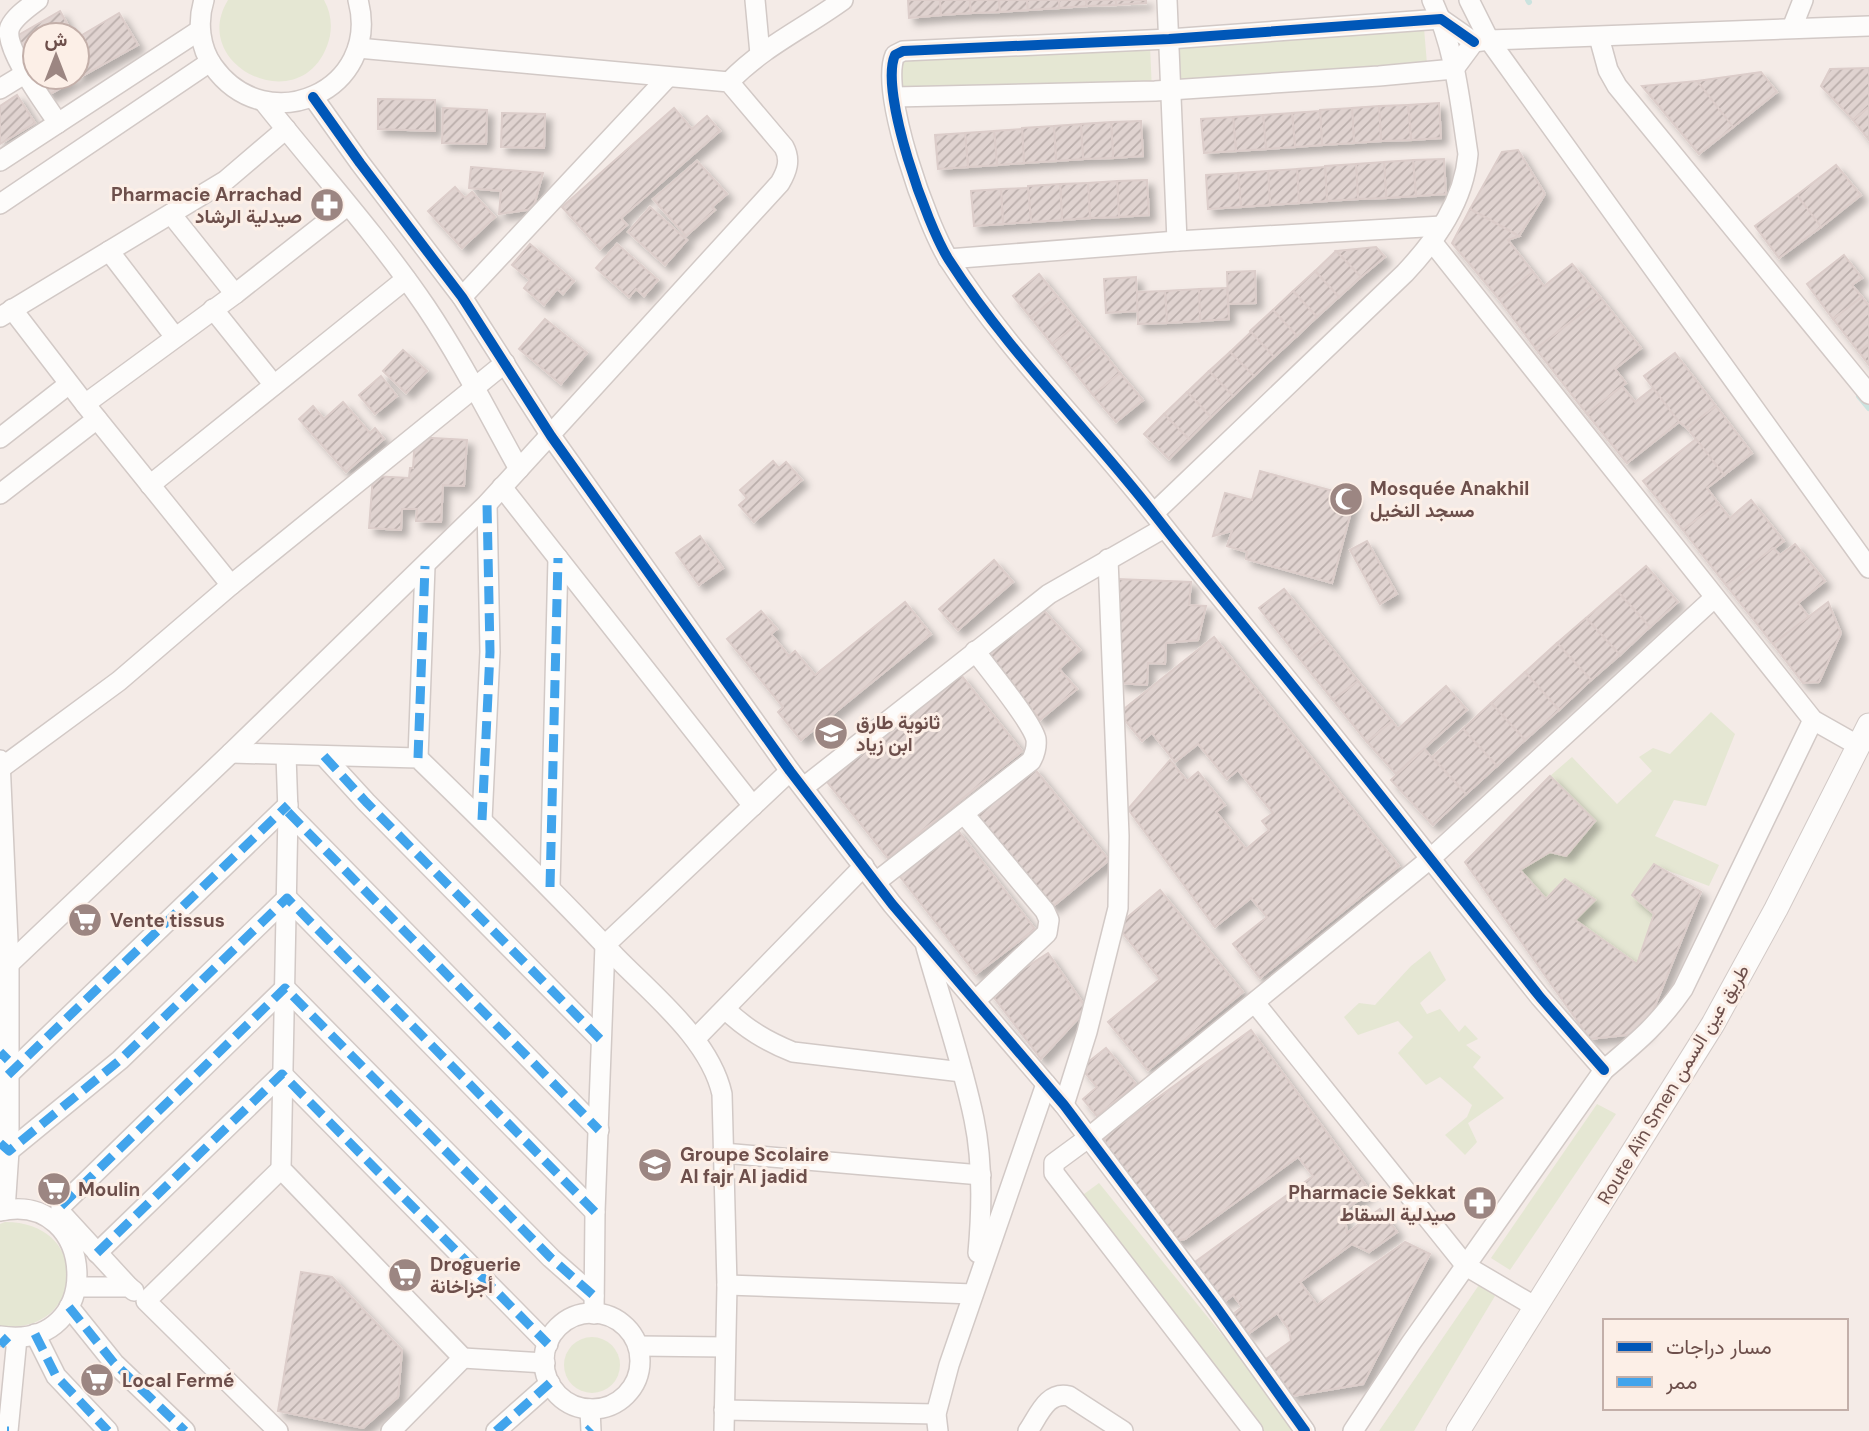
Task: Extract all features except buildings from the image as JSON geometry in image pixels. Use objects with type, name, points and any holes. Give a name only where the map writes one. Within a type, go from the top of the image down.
[{"type":"street","points":[[21,64],[10,43],[9,30],[15,20],[38,0]]},
{"type":"street","points":[[200,1],[202,42],[210,62],[229,85],[264,102],[289,103],[313,97],[341,77],[358,48],[362,22],[358,0]]},
{"type":"street","points":[[755,0],[760,54]]},
{"type":"street","points":[[729,82],[749,61],[843,0]]},
{"type":"street","points":[[1167,0],[1177,241]]},
{"type":"street","points":[[804,788],[1049,594],[1108,559],[1159,521],[1405,273],[1438,234],[1457,199],[1466,172],[1468,154],[1454,69],[1441,19],[1432,0]]},
{"type":"street","points":[[1469,0],[1481,41],[1869,568]]},
{"type":"street","points":[[1792,28],[1803,0]]},
{"type":"street","points":[[1604,1070],[1540,997],[1159,521],[1041,382],[948,259],[929,220],[912,172],[894,97],[893,59],[903,51],[1169,39],[1441,19],[1481,41],[1869,26]]},
{"type":"street","points":[[0,161],[200,30]]},
{"type":"street","points":[[1599,37],[1608,70],[1616,86],[1869,394]]},
{"type":"street","points":[[894,97],[1172,90],[1454,69],[1481,41]]},
{"type":"street","points":[[4,960],[231,753],[487,504],[780,183],[787,170],[788,160],[784,147],[729,82],[358,48]]},
{"type":"street","points":[[0,204],[210,62]]},
{"type":"street","points":[[0,89],[21,76]]},
{"type":"street","points":[[462,297],[667,78]]},
{"type":"street","points":[[38,91],[58,123]]},
{"type":"street","points":[[313,97],[462,297],[551,436],[790,771],[876,882],[1064,1105],[1305,1431]]},
{"type":"street","points":[[264,102],[427,309],[475,387],[519,469]]},
{"type":"street","points":[[231,585],[69,384],[6,313],[225,181],[286,129]]},
{"type":"street","points":[[85,404],[235,294],[347,206]]},
{"type":"street","points":[[171,214],[235,294]]},
{"type":"street","points":[[948,259],[1177,241],[1438,234]]},
{"type":"street","points":[[1438,234],[1714,598],[1813,720],[1858,746]]},
{"type":"street","points":[[109,251],[175,337]]},
{"type":"street","points":[[149,485],[406,279]]},
{"type":"street","points":[[213,309],[274,385]]},
{"type":"street","points":[[12,1338],[54,1324],[69,1307],[79,1275],[75,1253],[65,1234],[42,1216],[24,1210],[3,1211],[5,1062],[1,764],[119,681],[231,585],[505,363]]},
{"type":"street","points":[[0,438],[69,384]]},
{"type":"street","points":[[0,494],[97,419]]},
{"type":"street","points":[[502,487],[753,806]]},
{"type":"street","points":[[482,820],[490,652],[487,504]]},
{"type":"street","points":[[550,887],[558,558]]},
{"type":"street","points":[[1064,1105],[1087,1032],[1113,937],[1118,908],[1119,836],[1108,559]]},
{"type":"street","points":[[418,758],[425,566]]},
{"type":"street","points":[[1253,1431],[1054,1174],[1054,1163],[1430,859],[1714,598]]},
{"type":"street","points":[[876,882],[1031,761],[1036,745],[1032,729],[975,651]]},
{"type":"street","points":[[1353,1431],[1411,1343],[1604,1070],[1646,1035],[1664,1016],[1683,989],[1813,720]]},
{"type":"street","name":"Route Aïn Smen طريق عين السمن","points":[[1458,1431],[1713,1024],[1776,909],[1869,725]]},
{"type":"street","points":[[231,753],[418,758],[550,887],[695,1039],[720,1085],[727,1285],[724,1431]]},
{"type":"street","points":[[286,755],[287,898],[281,1169],[463,1358]]},
{"type":"street","points":[[324,756],[600,1039]]},
{"type":"street","points":[[594,1305],[600,1039],[605,945],[790,771]]},
{"type":"street","points":[[5,1062],[288,809]]},
{"type":"street","points":[[288,809],[599,1130]]},
{"type":"street","points":[[964,814],[1045,911],[1049,920],[1047,933],[975,1001]]},
{"type":"street","points":[[695,1039],[864,866]]},
{"type":"street","points":[[5,1147],[120,1060],[287,898]]},
{"type":"street","points":[[287,898],[595,1212]]},
{"type":"street","points":[[924,940],[974,1121],[981,1175],[981,1216],[974,1288]]},
{"type":"street","points":[[278,1431],[129,1287],[61,1213],[61,1206],[285,988]]},
{"type":"street","points":[[285,988],[594,1305],[628,1329],[638,1346],[640,1369],[630,1390],[590,1425],[550,1383],[546,1354],[556,1331],[568,1320],[594,1305]]},
{"type":"street","points":[[1255,1003],[1466,1266],[1536,1307]]},
{"type":"street","points":[[725,1009],[747,1030],[793,1052],[962,1072]]},
{"type":"street","points":[[97,1253],[282,1074]]},
{"type":"street","points":[[282,1074],[546,1354]]},
{"type":"street","points":[[724,1410],[937,1422],[974,1288],[1046,1084]]},
{"type":"street","points":[[723,1153],[981,1175]]},
{"type":"street","points":[[146,1301],[281,1169]]},
{"type":"street","points":[[727,1285],[974,1288]]},
{"type":"street","points":[[77,1287],[129,1287]]},
{"type":"street","points":[[69,1307],[114,1363],[185,1431]]},
{"type":"street","points":[[8,1431],[12,1338]]},
{"type":"street","points":[[12,1338],[56,1376],[108,1431]]},
{"type":"street","points":[[638,1346],[725,1347]]},
{"type":"street","points":[[391,1431],[463,1358],[546,1354]]},
{"type":"street","points":[[496,1431],[550,1383]]},
{"type":"street","points":[[1028,1431],[1049,1399],[1061,1394],[1069,1396],[1123,1431]]},
{"type":"green space","points":[[228,0],[324,0],[331,23],[327,46],[313,68],[294,79],[273,81],[252,75],[234,63],[223,45],[220,24]]},
{"type":"green space","points":[[1424,28],[1427,64],[1181,90],[1179,42]]},
{"type":"green space","points":[[1150,46],[1152,91],[899,92],[898,58]]},
{"type":"green space","points":[[1711,712],[1735,734],[1706,806],[1674,800],[1655,836],[1719,865],[1709,886],[1653,865],[1633,895],[1654,914],[1637,964],[1575,920],[1594,900],[1565,879],[1546,899],[1520,870],[1550,852],[1566,856],[1595,821],[1550,776],[1572,757],[1617,804],[1652,771],[1639,757],[1653,748],[1670,754]]},
{"type":"green space","points":[[1430,951],[1446,980],[1420,1003],[1427,1014],[1440,1009],[1459,1032],[1465,1025],[1478,1039],[1466,1045],[1481,1057],[1473,1067],[1504,1098],[1468,1123],[1477,1142],[1465,1155],[1445,1135],[1467,1117],[1472,1105],[1440,1077],[1426,1085],[1398,1053],[1413,1037],[1398,1021],[1358,1035],[1344,1017],[1359,1003],[1375,1005],[1411,966]]},
{"type":"green space","points":[[1597,1104],[1616,1114],[1510,1270],[1491,1258]]},
{"type":"green space","points":[[1099,1183],[1296,1426],[1290,1431],[1261,1431],[1080,1197]]},
{"type":"green space","points":[[5,1222],[34,1227],[54,1240],[65,1258],[67,1278],[62,1298],[49,1314],[28,1325],[0,1326],[0,1224]]},
{"type":"green space","points":[[1479,1285],[1495,1296],[1414,1431],[1379,1431]]},
{"type":"green space","points":[[586,1337],[598,1337],[608,1341],[616,1349],[620,1365],[616,1381],[608,1389],[598,1393],[586,1393],[576,1389],[568,1381],[564,1371],[564,1359],[568,1349],[576,1341]]},
{"type":"waterway","points":[[1859,396],[1869,408]]},
{"type":"marked path","points":[[482,820],[490,652],[487,504]]},
{"type":"marked path","points":[[550,887],[558,558]]},
{"type":"marked path","points":[[418,758],[425,566]]},
{"type":"marked path","points":[[324,756],[600,1039]]},
{"type":"marked path","points":[[8,1075],[288,805]]},
{"type":"marked path","points":[[288,812],[599,1130]]},
{"type":"marked path","points":[[0,1143],[9,1151],[120,1060],[287,898],[595,1212]]},
{"type":"marked path","points":[[61,1206],[285,988],[551,1258],[594,1296]]},
{"type":"marked path","points":[[0,1052],[8,1060]]},
{"type":"marked path","points":[[97,1253],[282,1074],[548,1344]]},
{"type":"marked path","points":[[69,1307],[114,1363],[185,1431]]},
{"type":"marked path","points":[[35,1334],[56,1376],[108,1431]]},
{"type":"marked path","points":[[0,1345],[8,1337]]},
{"type":"marked path","points":[[496,1431],[550,1383]]},
{"type":"marked path","points":[[588,1431],[591,1428]]},
{"type":"cycle path","points":[[1474,42],[1441,19],[1169,39],[903,51],[895,55],[892,73],[899,127],[918,190],[940,243],[972,294],[1022,358],[1128,482],[1540,997],[1604,1070]]},
{"type":"cycle path","points":[[313,97],[462,297],[551,436],[790,771],[892,904],[1064,1105],[1214,1304],[1305,1431]]},
{"type":"place","name":"Pharmacie Arrachad صيدلية الرشاد","points":[[327,205]]},
{"type":"place","name":"Mosquée Anakhil مسجد النخيل","points":[[1346,499]]},
{"type":"place","name":"ثانوية طارق ابن زياد","points":[[831,733]]},
{"type":"place","name":"Vente tissus","points":[[85,920]]},
{"type":"place","name":"Groupe Scolaire Al fajr Al jadid","points":[[655,1165]]},
{"type":"place","name":"Moulin","points":[[54,1189]]},
{"type":"place","name":"Pharmacie Sekkat صيدلية السقاط","points":[[1480,1203]]},
{"type":"place","name":"Droguerie أجزاخانة","points":[[405,1275]]},
{"type":"place","name":"Local Fermé","points":[[97,1380]]}]
